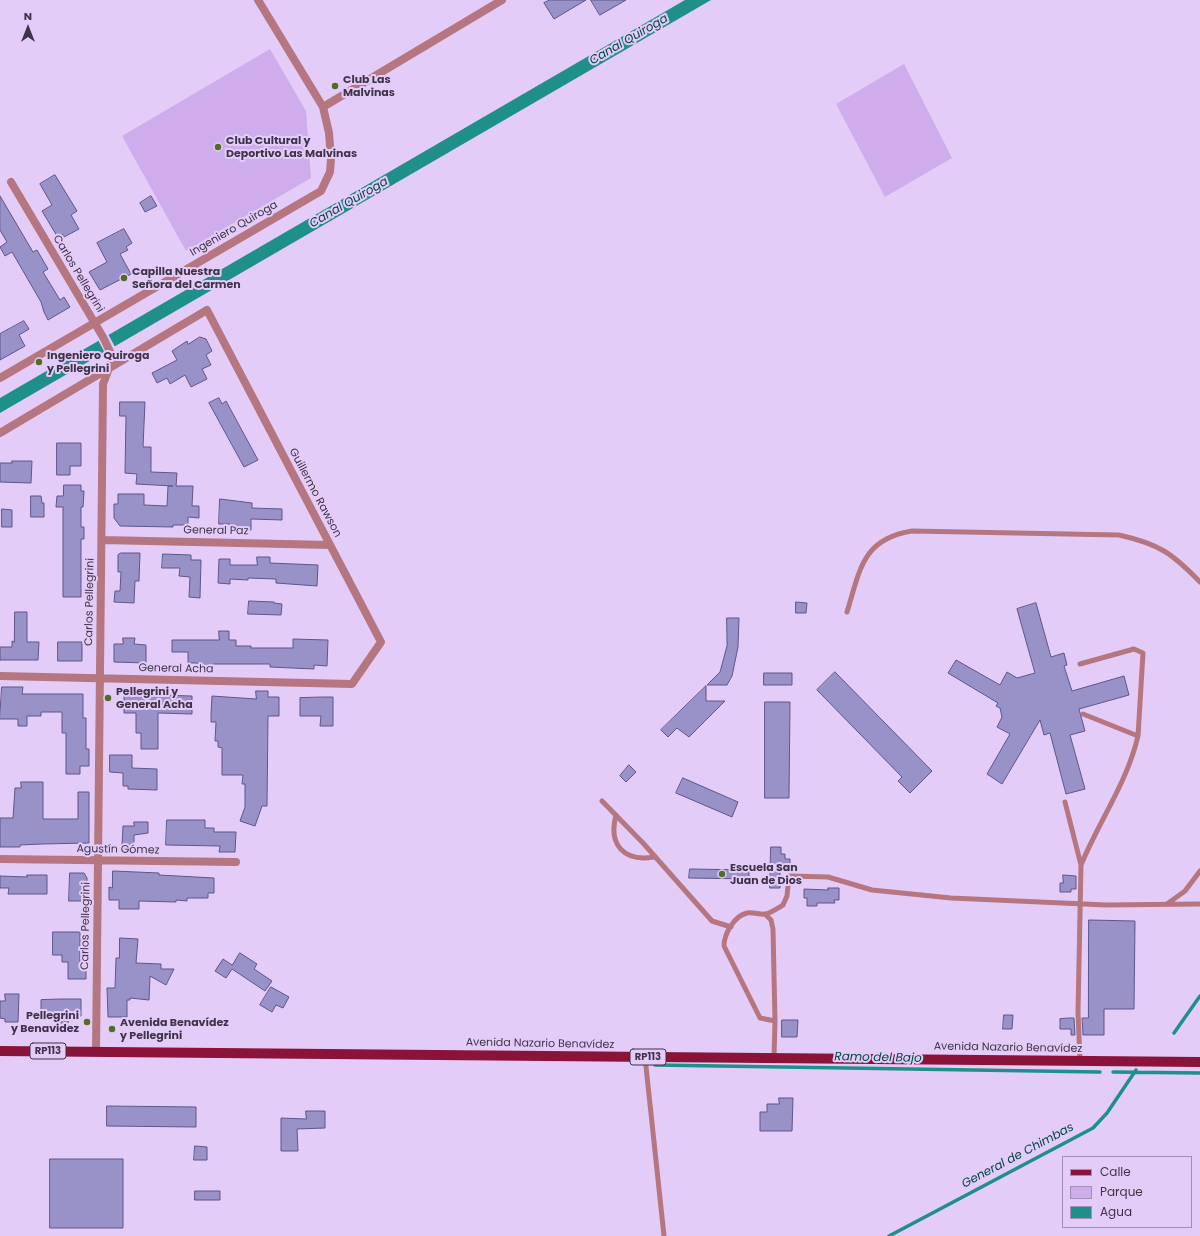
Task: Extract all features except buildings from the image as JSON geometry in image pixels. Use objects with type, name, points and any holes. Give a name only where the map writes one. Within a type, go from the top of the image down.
[{"type":"main road","name":"Avenida Nazario Benavídez","points":[[0,1051],[1200,1062]]},
{"type":"street","name":"Ingeniero Quiroga","points":[[0,378],[320,192],[328,179],[331,166],[330,133],[323,107],[258,0]]},
{"type":"street","points":[[323,107],[502,0]]},
{"type":"street","name":"Carlos Pellegrini","points":[[11,182],[103,337],[113,358],[103,384],[96,1052]]},
{"type":"street","name":"Guillermo Rawson","points":[[109,368],[207,310],[381,642],[352,684]]},
{"type":"street","points":[[0,433],[109,368]]},
{"type":"street","name":"General Paz","points":[[102,540],[330,545]]},
{"type":"street","name":"General Acha","points":[[0,676],[352,684]]},
{"type":"street","name":"Agustín Gómez","points":[[0,859],[236,862]]},
{"type":"lane","points":[[847,612],[863,562],[871,550],[882,540],[896,533],[912,531],[1119,535],[1145,541],[1164,550],[1182,563],[1200,582]]},
{"type":"lane","points":[[1080,664],[1134,648],[1143,653],[1138,736],[1129,767],[1081,865]]},
{"type":"lane","points":[[1083,714],[1138,736]]},
{"type":"lane","points":[[602,801],[712,921],[731,927]]},
{"type":"lane","points":[[1065,802],[1081,865],[1078,1012],[1080,1061]]},
{"type":"lane","points":[[616,815],[613,827],[614,839],[621,850],[630,857],[642,859],[654,858]]},
{"type":"lane","points":[[1167,904],[1185,891],[1200,871]]},
{"type":"lane","points":[[774,1021],[760,1018],[724,946],[724,938],[736,918],[746,913],[755,912],[765,914],[783,905],[787,896],[789,876],[828,877],[872,890],[951,898],[1081,904],[1200,904]]},
{"type":"lane","points":[[765,914],[770,920],[773,929],[774,1058]]},
{"type":"lane","points":[[645,1057],[664,1236]]},
{"type":"green space","name":"Club Cultural y Deportivo Las Malvinas","points":[[270,49],[306,111],[311,178],[186,251],[122,136]]},
{"type":"green space","points":[[904,64],[952,158],[885,197],[836,104]]},
{"type":"water","name":"Canal Quiroga","points":[[685,0],[711,0],[0,413],[0,398]]},
{"type":"pier","points":[[108,334],[115,347],[105,353],[98,340]]},
{"type":"waterway","name":"General de Chimbas","points":[[1174,1033],[1200,996]]},
{"type":"waterway","name":"Ramo del Bajo","points":[[655,1065],[1100,1072]]},
{"type":"waterway","name":"General de Chimbas","points":[[889,1236],[1093,1128],[1107,1113],[1136,1070]]},
{"type":"waterway","name":"Ramo del Bajo","points":[[1113,1072],[1200,1073]]},
{"type":"place","name":"Club Las Malvinas","points":[[335,86]]},
{"type":"place","name":"Club Cultural y Deportivo Las Malvinas","points":[[218,147]]},
{"type":"place","name":"Capilla Nuestra Señora del Carmen","points":[[124,278]]},
{"type":"place","name":"Ingeniero Quiroga y Pellegrini","points":[[39,362]]},
{"type":"place","name":"Pellegrini y General Acha","points":[[108,698]]},
{"type":"place","name":"Escuela San Juan de Dios","points":[[722,874]]},
{"type":"place","name":"Pellegrini y Benavidez","points":[[87,1022]]},
{"type":"place","name":"Avenida Benavídez y Pellegrini","points":[[112,1029]]}]
